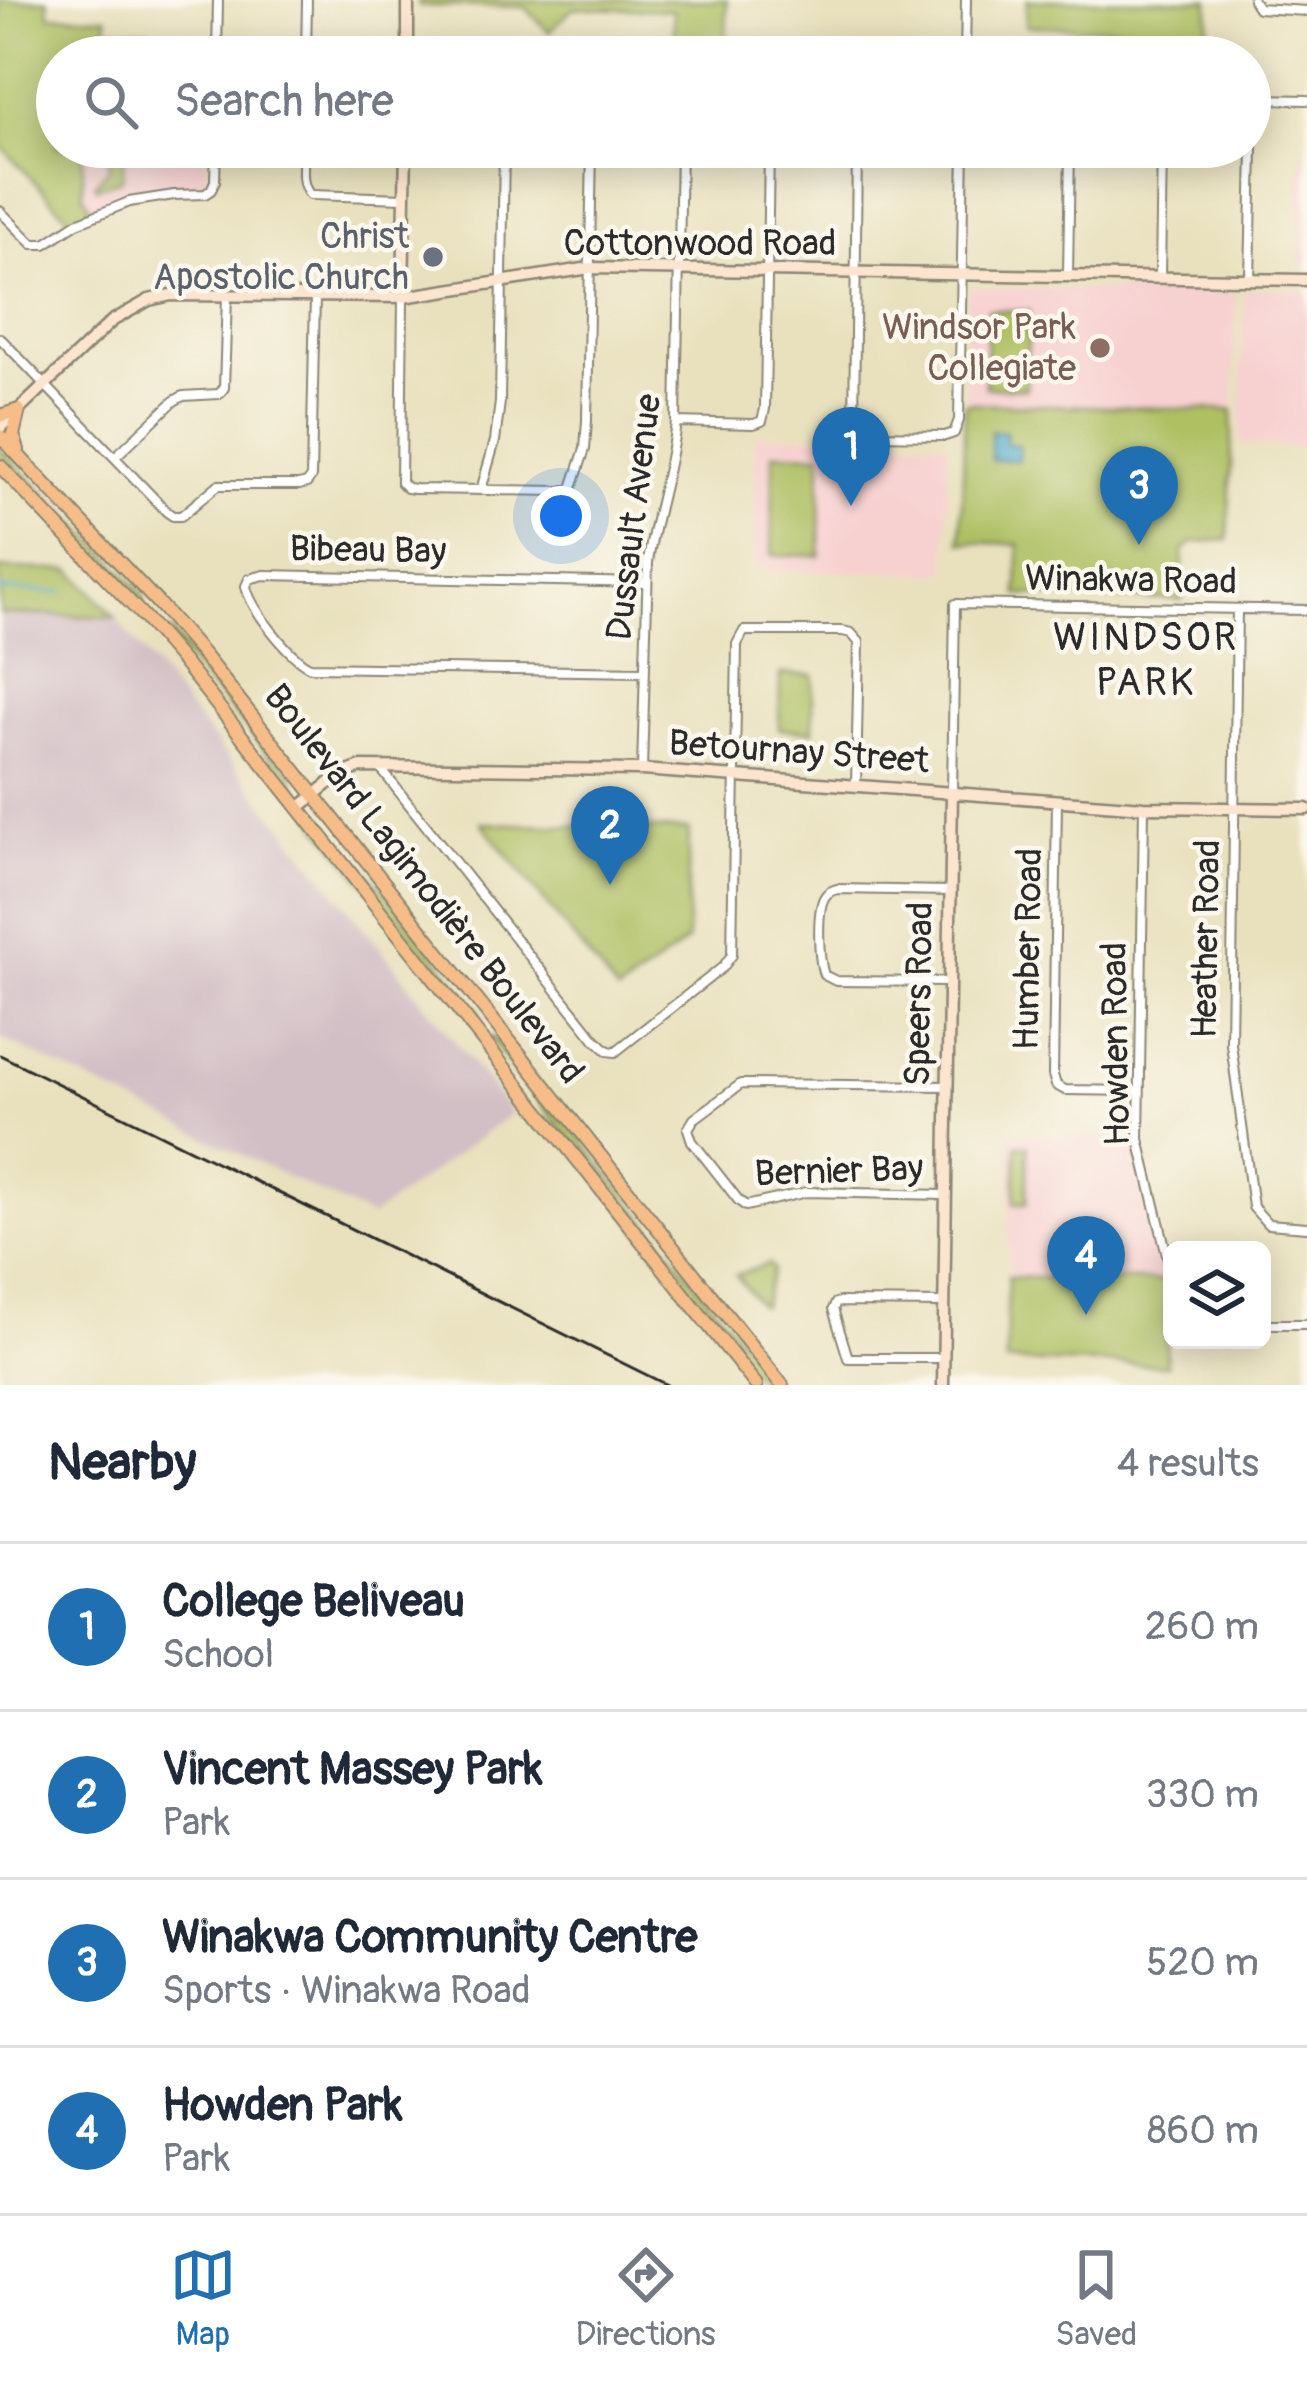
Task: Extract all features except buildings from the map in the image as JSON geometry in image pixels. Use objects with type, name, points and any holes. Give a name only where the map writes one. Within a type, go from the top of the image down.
[{"type":"main road","points":[[0,416],[19,410],[14,436],[21,458]]},
{"type":"main road","name":"Boulevard Lagimodière Boulevard","points":[[0,432],[164,608],[786,1385]]},
{"type":"main road","name":"Boulevard Lagimodière Boulevard","points":[[0,466],[143,616],[756,1385]]},
{"type":"main road","points":[[478,1034],[494,1021]]},
{"type":"street","points":[[217,36],[218,0]]},
{"type":"street","points":[[306,36],[307,0]]},
{"type":"street","points":[[408,0],[408,36]]},
{"type":"street","points":[[965,36],[966,0]]},
{"type":"street","points":[[1253,0],[1258,8],[1307,11]]},
{"type":"street","points":[[1271,99],[1307,100]]},
{"type":"street","points":[[0,211],[33,244],[45,244],[102,211],[149,198],[205,194],[212,190],[215,168]]},
{"type":"street","points":[[303,168],[303,182],[310,195],[405,198]]},
{"type":"street","points":[[406,168],[401,482],[415,489],[561,491],[572,488],[577,480],[585,448],[592,168]]},
{"type":"street","points":[[481,490],[498,427],[504,168]]},
{"type":"street","name":"Dussault Avenue","points":[[642,770],[646,583],[676,422],[681,168]]},
{"type":"street","points":[[676,422],[761,421],[765,409],[769,168]]},
{"type":"street","points":[[857,168],[854,427],[868,435],[945,436],[955,433],[959,420],[964,168]]},
{"type":"street","points":[[1068,275],[1070,168]]},
{"type":"street","points":[[1160,278],[1162,168]]},
{"type":"street","points":[[1250,280],[1253,168]]},
{"type":"street","points":[[404,266],[415,284],[432,292]]},
{"type":"street","name":"Cottonwood Road","points":[[0,432],[112,321],[149,300],[171,295],[403,297],[590,268],[1307,280]]},
{"type":"street","points":[[115,457],[174,401],[219,394],[224,388],[227,294]]},
{"type":"street","points":[[0,338],[173,516],[181,516],[218,485],[307,483],[312,471],[315,297]]},
{"type":"street","name":"Bibeau Bay","points":[[644,672],[310,667],[297,659],[251,603],[246,586],[249,579],[264,575],[646,583]]},
{"type":"street","name":"Winakwa Road","points":[[955,604],[1307,610]]},
{"type":"street","name":"Speers Road","points":[[943,1385],[955,604]]},
{"type":"street","name":"Heather Road","points":[[1237,609],[1231,1044],[1253,1207],[1268,1224],[1307,1227]]},
{"type":"street","points":[[380,767],[596,1040],[615,1052],[732,955],[738,637],[752,629],[844,631],[859,642],[856,786]]},
{"type":"street","name":"Betournay Street","points":[[298,808],[346,770],[380,767],[642,770],[1144,807],[1307,809]]},
{"type":"street","name":"Humber Road","points":[[1057,800],[1053,1076],[1065,1090],[1139,1091]]},
{"type":"street","name":"Howden Road","points":[[1144,807],[1139,1138],[1164,1241]]},
{"type":"street","points":[[950,982],[836,981],[824,975],[819,962],[821,905],[827,894],[837,889],[951,891]]},
{"type":"street","name":"Bernier Bay","points":[[946,1195],[807,1192],[746,1205],[692,1141],[688,1129],[694,1119],[741,1084],[947,1086]]},
{"type":"street","points":[[944,1303],[840,1302],[833,1307],[848,1358],[944,1358]]},
{"type":"street","points":[[1271,1324],[1307,1324]]},
{"type":"shaded area","points":[[1307,154],[1307,265],[1300,265],[1301,162]]},
{"type":"shaded area","points":[[83,168],[207,168],[200,186],[145,193],[92,212],[83,194]]},
{"type":"shaded area","name":"Windsor Park Collegiate","points":[[968,288],[1236,293],[1233,410],[965,403]]},
{"type":"shaded area","points":[[1244,289],[1307,290],[1307,446],[1240,444]]},
{"type":"shaded area","points":[[755,435],[948,442],[946,573],[755,569]]},
{"type":"shaded area","points":[[0,614],[115,617],[512,1113],[371,1217],[0,1038]]},
{"type":"shaded area","points":[[1011,1134],[1131,1137],[1163,1281],[1008,1277]]},
{"type":"green space","points":[[0,0],[48,0],[49,15],[107,17],[107,29],[149,31],[149,36],[36,36],[36,168],[83,168],[83,194],[92,212],[72,221],[0,145]]},
{"type":"green space","points":[[419,0],[727,0],[726,36],[674,36],[673,10],[573,8],[549,32],[525,7],[419,6]]},
{"type":"green space","points":[[1027,0],[1209,0],[1209,30],[1026,26]]},
{"type":"green space","points":[[109,168],[123,168],[122,179],[97,188],[95,184]]},
{"type":"green space","points":[[988,310],[1029,311],[1026,389],[985,387]]},
{"type":"green space","points":[[965,403],[1233,410],[1228,540],[1193,542],[1183,551],[1182,600],[1018,595],[1019,544],[961,542]]},
{"type":"green space","points":[[0,448],[107,554],[143,595],[143,603],[7,466]]},
{"type":"green space","points":[[773,453],[821,454],[820,556],[772,555]]},
{"type":"green space","points":[[0,569],[71,570],[115,617],[0,614]]},
{"type":"green space","points":[[170,632],[216,679],[292,773],[297,790],[166,635]]},
{"type":"green space","points":[[780,674],[813,675],[813,731],[779,729]]},
{"type":"green space","points":[[313,808],[479,1011],[481,1025],[318,825]]},
{"type":"green space","points":[[482,823],[689,830],[687,941],[618,993]]},
{"type":"green space","points":[[492,1037],[559,1111],[776,1385],[762,1385]]},
{"type":"green space","points":[[1017,1145],[1028,1145],[1027,1203],[1015,1203]]},
{"type":"green space","points":[[769,1264],[773,1269],[760,1306],[736,1275]]},
{"type":"green space","points":[[1008,1277],[1163,1281],[1167,1365],[1006,1362]]},
{"type":"water","points":[[991,431],[1006,432],[1006,444],[1019,445],[1018,460],[991,460]]},
{"type":"waterway","points":[[0,590],[63,592]]},
{"type":"railway","points":[[0,1055],[667,1385]]},
{"type":"place","name":"Christ Apostolic Church","points":[[433,257]]},
{"type":"place","name":"Windsor Park Collegiate","points":[[1100,348]]},
{"type":"place","name":"College Beliveau","points":[[851,506]]},
{"type":"place","name":"Winakwa Community Centre","points":[[1139,545]]},
{"type":"place","name":"Vincent Massey Park","points":[[610,885]]},
{"type":"place","name":"Howden Park","points":[[1086,1315]]},
{"type":"district","name":"WINDSOR PARK","points":[[1146,660]]}]
